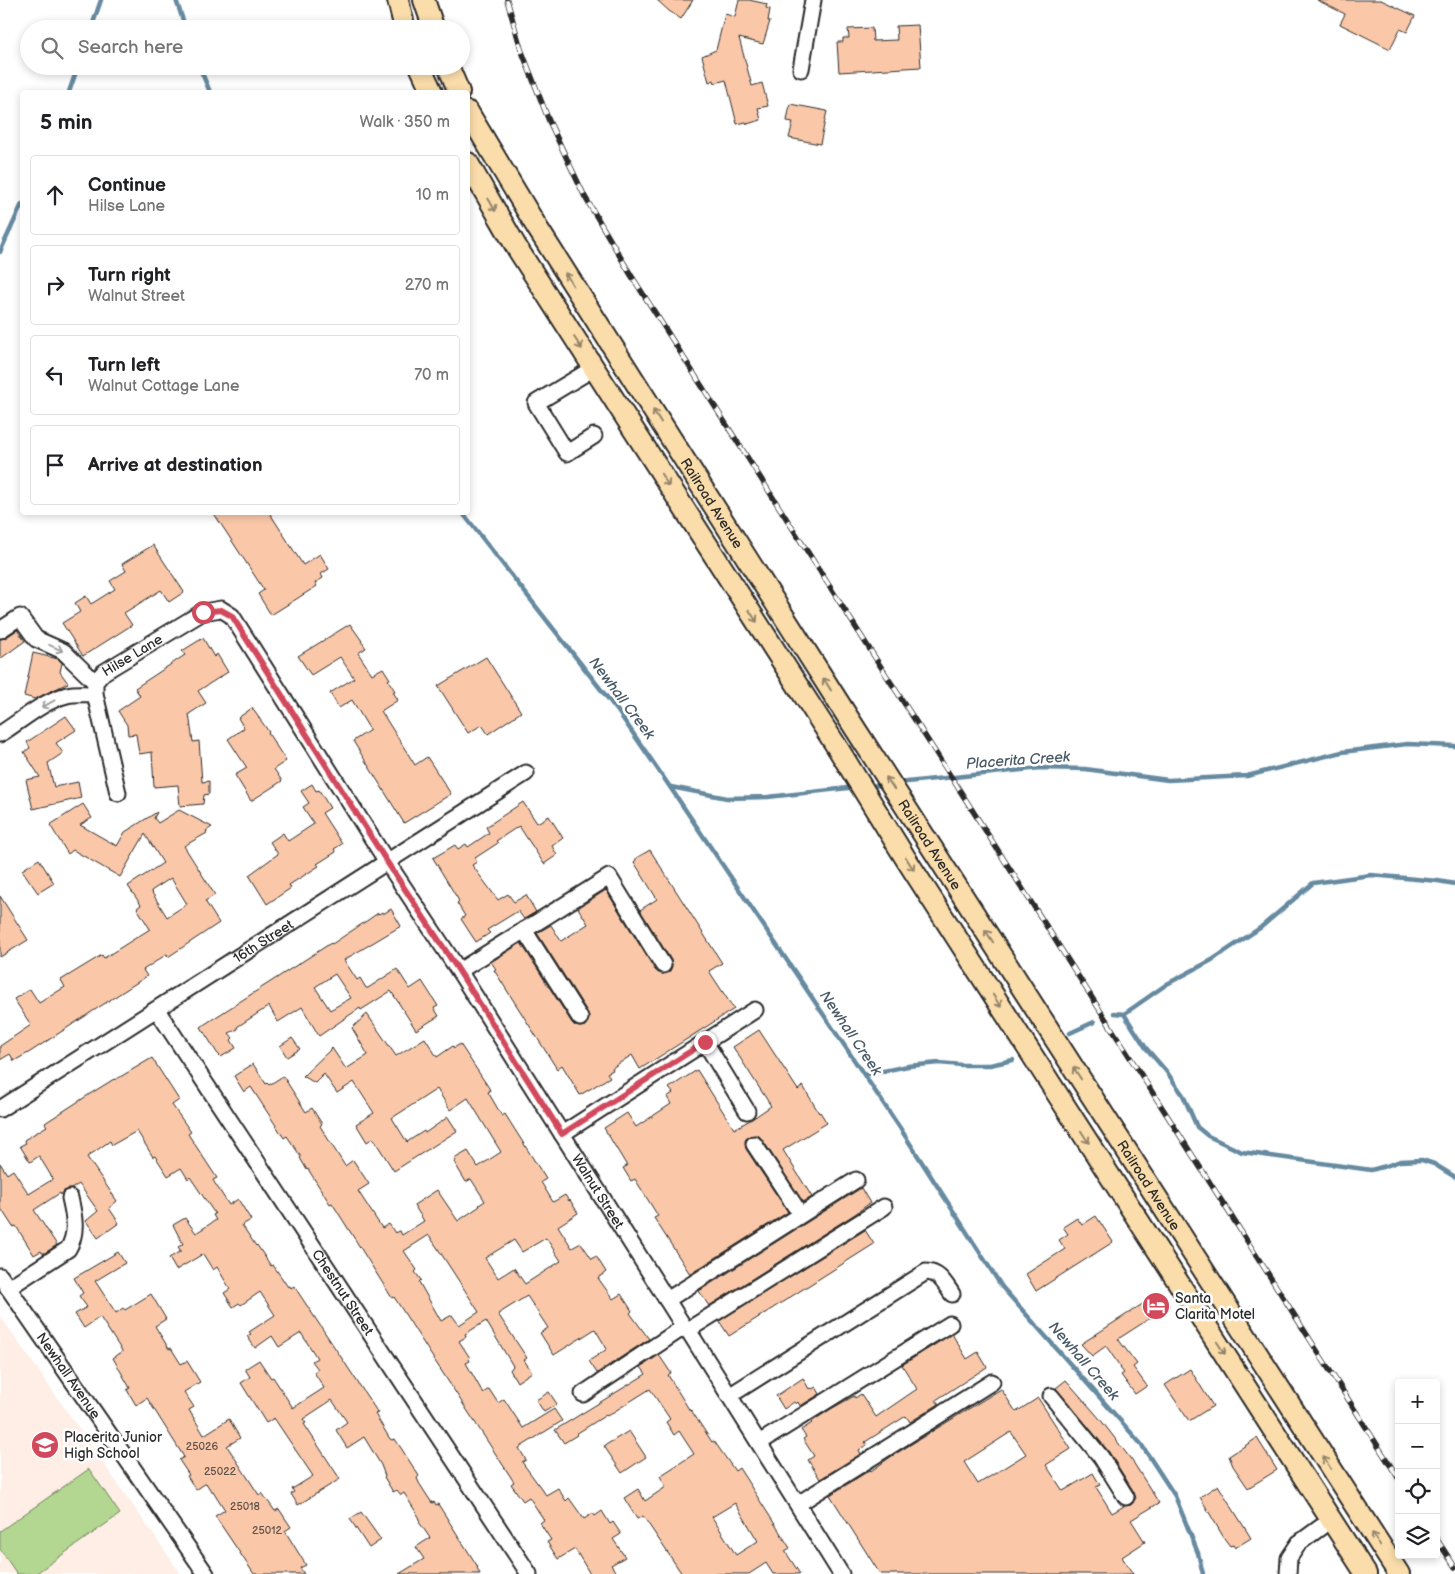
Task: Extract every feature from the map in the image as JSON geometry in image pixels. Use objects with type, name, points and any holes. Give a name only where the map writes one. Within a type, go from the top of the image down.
[{"type":"main road","points":[[398,0],[403,20]]},
{"type":"main road","points":[[424,0],[431,20]]},
{"type":"main road","points":[[424,75],[431,90]]},
{"type":"main road","points":[[452,75],[458,90]]},
{"type":"main road","name":"Railroad Avenue","points":[[470,115],[538,229],[914,821],[1399,1574]]},
{"type":"main road","name":"Railroad Avenue","points":[[470,166],[517,248],[837,747],[912,868],[1366,1574]]},
{"type":"main road","points":[[1162,1256],[1180,1261],[1191,1272],[1230,1332],[1245,1335]]},
{"type":"street","points":[[801,69],[813,0]]},
{"type":"street","points":[[594,368],[536,403],[567,453],[594,436]]},
{"type":"street","name":"Hilse Lane","points":[[118,794],[95,688],[104,672],[203,612],[221,610]]},
{"type":"street","name":"Walnut Street","points":[[221,610],[232,616],[842,1574]]},
{"type":"street","points":[[0,630],[20,617],[36,639],[63,651],[95,688],[57,698],[0,734]]},
{"type":"street","name":"16th Street","points":[[0,1109],[526,774]]},
{"type":"street","points":[[459,971],[609,877],[663,965]]},
{"type":"street","points":[[524,930],[580,1018]]},
{"type":"street","name":"Chestnut Street","points":[[157,1010],[529,1574]]},
{"type":"street","points":[[562,1134],[755,1010]]},
{"type":"street","points":[[705,1042],[747,1110]]},
{"type":"street","points":[[754,1144],[795,1206]]},
{"type":"street","points":[[667,1300],[856,1180]]},
{"type":"street","points":[[4,1282],[68,1249],[72,1243],[75,1221],[70,1198]]},
{"type":"street","points":[[582,1394],[884,1207]]},
{"type":"street","points":[[729,1396],[926,1272],[933,1272],[938,1275],[952,1294]]},
{"type":"street","name":"Newhall Avenue","points":[[4,1282],[204,1573]]},
{"type":"street","points":[[759,1444],[950,1324]]},
{"type":"street","points":[[798,1504],[992,1382]]},
{"type":"street","points":[[1051,1396],[1101,1457],[1126,1497]]},
{"type":"street","points":[[1288,1574],[1289,1558],[1299,1543],[1321,1527]]},
{"type":"shaded area","name":"Placerita Junior High School","points":[[0,1316],[181,1574],[0,1574]]},
{"type":"green space","points":[[89,1469],[120,1514],[35,1574],[17,1574],[0,1549],[0,1531]]},
{"type":"building","points":[[657,0],[693,0],[681,19]]},
{"type":"building","points":[[739,0],[767,4],[766,8],[770,9],[768,21],[770,21],[763,44],[739,38],[752,86],[762,83],[768,106],[758,108],[761,120],[747,124],[746,122],[737,124],[726,80],[715,83],[714,80],[709,82],[702,56],[716,50],[725,14],[735,17]]},
{"type":"building","points":[[1317,0],[1381,0],[1415,16],[1407,32],[1400,29],[1390,49],[1340,24],[1345,14]]},
{"type":"building","points":[[918,25],[921,67],[839,72],[837,42],[843,42],[843,38],[849,38],[848,29],[872,28],[873,41],[897,40],[896,26]]},
{"type":"building","points":[[790,104],[827,111],[820,144],[789,138],[793,122],[787,121]]},
{"type":"building","points":[[215,515],[271,515],[303,565],[320,554],[329,569],[321,574],[323,578],[315,583],[317,586],[271,615],[258,594],[264,590]]},
{"type":"building","points":[[153,545],[184,592],[169,602],[161,590],[124,613],[132,625],[83,656],[62,623],[80,612],[75,603],[86,596],[91,604],[115,589],[110,581],[126,571],[122,564]]},
{"type":"building","points":[[350,624],[366,648],[358,653],[372,674],[383,668],[395,691],[393,692],[398,700],[381,711],[415,765],[427,757],[451,794],[404,823],[353,741],[370,730],[352,700],[339,708],[330,693],[354,678],[340,657],[311,675],[298,656]]},
{"type":"building","points":[[17,630],[25,641],[0,659],[0,639]]},
{"type":"building","points":[[203,638],[214,657],[217,654],[228,672],[198,691],[206,703],[189,714],[193,742],[199,741],[202,782],[209,781],[209,794],[204,795],[203,804],[180,806],[178,785],[154,787],[152,752],[139,754],[136,734],[128,735],[127,725],[118,711],[140,696],[135,688],[185,655],[182,651]]},
{"type":"building","points":[[33,653],[58,659],[62,663],[60,672],[68,683],[35,699],[24,696]]},
{"type":"building","points":[[486,657],[521,712],[488,734],[482,725],[468,733],[438,686]]},
{"type":"building","points":[[252,708],[286,761],[274,769],[282,781],[251,801],[235,775],[247,768],[228,739],[244,728],[238,718]]},
{"type":"building","points":[[66,716],[76,730],[56,743],[63,753],[48,763],[54,787],[78,782],[81,798],[33,809],[26,780],[40,777],[24,752],[30,748],[27,742]]},
{"type":"building","points":[[312,784],[316,791],[319,790],[330,808],[322,813],[342,844],[334,849],[336,852],[317,864],[319,866],[289,885],[291,888],[267,904],[249,875],[278,854],[270,842],[283,833],[288,841],[314,824],[303,807],[309,803],[301,791]]},
{"type":"building","points":[[523,802],[537,823],[549,816],[563,838],[552,846],[557,855],[544,864],[519,826],[475,858],[477,862],[472,865],[498,900],[508,894],[514,902],[526,895],[536,912],[524,919],[518,911],[487,930],[490,933],[476,942],[461,919],[465,916],[457,903],[459,901],[433,858],[455,845],[458,849],[466,844],[468,847],[489,833],[486,827]]},
{"type":"building","points":[[83,804],[92,818],[80,825],[117,846],[125,832],[157,812],[154,818],[158,823],[179,810],[212,827],[206,831],[207,833],[184,846],[215,895],[205,901],[219,923],[168,957],[167,954],[143,970],[147,976],[30,1052],[14,1061],[10,1054],[0,1060],[0,1046],[31,1025],[14,999],[30,989],[39,1003],[65,987],[61,980],[102,955],[104,958],[150,929],[137,908],[141,905],[128,886],[163,863],[145,834],[120,877],[73,850],[68,854],[50,825]],"holes":[[[171,878],[187,904],[167,917],[151,891]]]},
{"type":"building","points":[[650,850],[722,963],[709,971],[734,1009],[640,1069],[632,1055],[607,1073],[610,1077],[580,1095],[562,1065],[557,1069],[494,970],[496,969],[491,962],[521,943],[572,1023],[575,1026],[585,1026],[589,1018],[588,1013],[537,933],[551,925],[561,941],[588,924],[578,908],[606,890],[655,970],[663,974],[668,973],[672,965],[671,960],[640,910],[657,899],[634,862],[636,858]]},
{"type":"building","points":[[39,859],[54,883],[38,893],[22,870]]},
{"type":"building","points":[[0,896],[28,940],[0,957]]},
{"type":"building","points":[[391,909],[401,926],[344,960],[357,980],[360,978],[366,988],[397,969],[410,989],[422,981],[438,1006],[434,1008],[439,1016],[416,1030],[391,991],[361,1010],[360,1008],[319,1036],[302,1007],[278,1022],[269,1006],[237,1027],[238,1029],[229,1033],[233,1038],[231,1040],[236,1048],[221,1057],[217,1053],[201,1027],[378,913],[382,912],[383,914]],"holes":[[[335,974],[351,998],[330,1010],[315,987]]]},
{"type":"building","points":[[367,1014],[396,1056],[425,1038],[437,1057],[453,1046],[454,1048],[460,1044],[489,1088],[490,1091],[488,1092],[502,1116],[505,1114],[546,1179],[541,1182],[553,1202],[565,1195],[578,1213],[558,1226],[572,1248],[581,1243],[592,1259],[596,1256],[606,1272],[598,1278],[613,1299],[621,1294],[632,1311],[630,1313],[649,1339],[597,1373],[589,1361],[607,1349],[595,1329],[554,1355],[540,1333],[548,1328],[527,1296],[498,1314],[527,1358],[524,1360],[532,1372],[517,1382],[510,1370],[513,1366],[486,1321],[465,1334],[466,1337],[459,1341],[470,1358],[470,1361],[466,1363],[483,1393],[489,1389],[498,1403],[504,1399],[523,1428],[554,1409],[562,1421],[519,1448],[526,1460],[522,1462],[546,1495],[558,1488],[566,1501],[569,1498],[584,1519],[593,1513],[595,1516],[602,1511],[610,1524],[613,1522],[621,1534],[613,1539],[625,1557],[611,1565],[617,1574],[590,1574],[575,1549],[558,1559],[547,1542],[551,1540],[540,1523],[544,1520],[529,1497],[523,1501],[511,1484],[514,1482],[394,1297],[392,1298],[332,1203],[330,1204],[287,1136],[284,1138],[251,1087],[244,1092],[234,1076],[253,1064],[266,1084],[269,1085],[283,1076],[306,1112],[312,1108],[322,1124],[320,1126],[345,1166],[353,1160],[369,1184],[358,1191],[382,1228],[389,1224],[395,1233],[400,1231],[402,1235],[424,1221],[414,1205],[437,1190],[458,1221],[485,1201],[471,1179],[466,1182],[454,1159],[468,1151],[478,1167],[501,1152],[468,1098],[450,1110],[437,1089],[392,1118],[407,1142],[424,1131],[425,1133],[448,1117],[457,1131],[394,1171],[373,1138],[367,1142],[356,1124],[374,1113],[354,1082],[337,1093],[324,1074],[315,1083],[303,1076],[332,1048],[346,1069],[368,1055],[352,1028]],"holes":[[[429,1235],[479,1312],[459,1325],[452,1315],[441,1321],[419,1282],[421,1280],[415,1272],[417,1270],[404,1251]],[[546,1238],[561,1261],[525,1284],[514,1268],[498,1278],[485,1258],[514,1240],[522,1252]]]},
{"type":"building","points":[[759,1030],[798,1090],[803,1086],[827,1123],[783,1150],[812,1197],[803,1202],[762,1139],[758,1135],[749,1136],[745,1140],[746,1149],[788,1212],[690,1274],[654,1218],[658,1216],[635,1179],[631,1181],[623,1168],[627,1166],[604,1128],[627,1113],[636,1127],[671,1104],[667,1097],[673,1093],[669,1088],[697,1070],[734,1129],[752,1119],[771,1106],[733,1047]]},
{"type":"building","points":[[292,1038],[300,1049],[287,1057],[280,1046]]},
{"type":"building","points":[[152,1058],[179,1100],[172,1105],[191,1132],[188,1134],[217,1178],[213,1180],[214,1182],[229,1205],[238,1199],[251,1220],[242,1225],[288,1287],[294,1286],[378,1413],[375,1414],[390,1439],[395,1439],[419,1476],[417,1478],[419,1483],[432,1503],[438,1504],[478,1567],[480,1574],[399,1574],[424,1559],[416,1547],[430,1538],[419,1522],[419,1517],[404,1493],[401,1495],[397,1490],[393,1492],[384,1477],[381,1465],[364,1437],[347,1448],[336,1430],[347,1422],[332,1400],[303,1419],[306,1423],[304,1424],[340,1479],[298,1505],[291,1494],[294,1492],[292,1489],[313,1476],[274,1418],[266,1423],[241,1383],[250,1377],[245,1369],[259,1360],[271,1378],[273,1377],[293,1408],[324,1388],[314,1372],[318,1369],[312,1361],[317,1358],[301,1333],[279,1347],[272,1336],[255,1348],[247,1336],[251,1334],[249,1332],[275,1315],[260,1292],[241,1305],[239,1303],[233,1307],[224,1293],[230,1289],[217,1267],[213,1270],[203,1254],[176,1270],[169,1258],[181,1251],[178,1247],[183,1244],[173,1225],[185,1218],[196,1233],[216,1220],[213,1215],[215,1214],[190,1177],[188,1179],[181,1168],[168,1176],[155,1156],[153,1157],[137,1131],[112,1145],[110,1141],[87,1157],[117,1201],[109,1208],[119,1223],[98,1238],[86,1221],[98,1211],[79,1184],[64,1191],[61,1195],[60,1193],[34,1210],[57,1245],[45,1253],[41,1251],[34,1255],[16,1226],[13,1227],[0,1207],[0,1163],[7,1174],[13,1170],[29,1194],[53,1179],[39,1156],[30,1162],[20,1146],[26,1143],[24,1140],[47,1126],[45,1123],[93,1092]]},
{"type":"building","points":[[861,1188],[870,1203],[709,1306],[699,1291]]},
{"type":"building","points":[[1096,1216],[1113,1242],[1036,1291],[1026,1274],[1065,1249],[1059,1240],[1068,1234],[1063,1227],[1077,1218],[1082,1225]]},
{"type":"building","points":[[865,1230],[874,1244],[729,1336],[719,1321]]},
{"type":"building","points":[[118,1252],[125,1263],[95,1281],[116,1313],[123,1308],[125,1310],[151,1294],[166,1319],[155,1326],[181,1364],[187,1361],[200,1382],[184,1392],[194,1407],[189,1410],[204,1435],[229,1419],[240,1438],[227,1446],[259,1495],[262,1493],[275,1511],[279,1509],[291,1527],[285,1531],[306,1565],[300,1568],[304,1574],[254,1574],[215,1516],[225,1510],[213,1491],[211,1491],[206,1483],[196,1490],[179,1460],[184,1457],[147,1398],[136,1405],[127,1390],[130,1388],[113,1358],[122,1351],[100,1317],[84,1328],[75,1314],[87,1307],[79,1296],[83,1293],[74,1278]]},
{"type":"building","points":[[1161,1292],[1169,1306],[1118,1339],[1137,1364],[1133,1367],[1147,1386],[1135,1394],[1121,1375],[1124,1373],[1106,1346],[1092,1356],[1081,1344]]},
{"type":"building","points":[[952,1334],[967,1359],[978,1352],[987,1367],[936,1400],[939,1404],[910,1422],[906,1416],[865,1442],[867,1445],[859,1450],[861,1454],[820,1479],[808,1460],[814,1456],[803,1439],[806,1437],[801,1430],[831,1409],[861,1394],[876,1417],[917,1389],[902,1365]]},
{"type":"building","points":[[659,1355],[671,1373],[668,1375],[690,1411],[735,1471],[739,1468],[790,1548],[785,1551],[800,1574],[773,1574],[766,1563],[749,1574],[682,1574],[643,1516],[637,1519],[624,1498],[638,1489],[645,1501],[666,1487],[660,1476],[694,1454],[679,1431],[674,1435],[666,1422],[670,1419],[650,1389],[564,1443],[555,1430],[646,1374],[641,1367]],"holes":[[[735,1503],[758,1541],[736,1555],[712,1517]]]},
{"type":"building","points":[[1190,1369],[1213,1406],[1189,1421],[1165,1385]]},
{"type":"building","points":[[803,1378],[809,1389],[816,1387],[820,1394],[800,1406],[798,1402],[796,1404],[794,1402],[784,1409],[776,1396]]},
{"type":"building","points":[[1066,1380],[1100,1419],[1133,1462],[1159,1503],[1131,1520],[1145,1542],[1122,1557],[1133,1574],[880,1574],[830,1495],[1001,1389],[1016,1412],[1038,1398],[1071,1449],[1046,1465],[1063,1491],[1093,1473],[1100,1485],[1096,1487],[1112,1513],[1124,1506],[1131,1505],[1136,1498],[1134,1492],[1109,1452],[1056,1388]],"holes":[[[1011,1432],[1026,1454],[978,1484],[964,1462]]]},
{"type":"building","points":[[549,1392],[557,1404],[544,1412],[536,1400]]},
{"type":"building","points":[[629,1431],[646,1457],[622,1473],[604,1446]]},
{"type":"building","points":[[1257,1438],[1277,1470],[1248,1488],[1233,1466],[1229,1456]]},
{"type":"building","points":[[1218,1485],[1251,1538],[1235,1548],[1233,1545],[1230,1546],[1224,1538],[1200,1497]]},
{"type":"building","points":[[361,1512],[381,1540],[369,1548],[350,1519]]},
{"type":"waterway","points":[[94,20],[101,0]]},
{"type":"waterway","name":"Newhall Creek","points":[[176,0],[183,20]]},
{"type":"waterway","points":[[70,90],[75,75]]},
{"type":"waterway","name":"Newhall Creek","points":[[203,75],[209,90]]},
{"type":"waterway","points":[[0,252],[20,208]]},
{"type":"waterway","name":"Newhall Creek","points":[[464,515],[617,710],[900,1128],[1002,1287],[1141,1444],[1175,1496],[1198,1553],[1203,1574]]},
{"type":"waterway","name":"Placerita Creek","points":[[897,783],[1040,768],[1085,769],[1168,780],[1247,776],[1342,752],[1407,744],[1455,746]]},
{"type":"waterway","name":"Placerita Creek","points":[[867,786],[884,785]]},
{"type":"waterway","name":"Placerita Creek","points":[[671,787],[727,798],[768,797],[857,787]]},
{"type":"waterway","points":[[1124,1014],[1167,984],[1212,960],[1260,928],[1313,883],[1371,875],[1455,884]]},
{"type":"waterway","points":[[1114,1013],[1124,1014],[1146,1048],[1183,1095],[1197,1127],[1208,1136],[1242,1152],[1371,1170],[1400,1161],[1422,1160],[1434,1164],[1455,1177]]},
{"type":"waterway","points":[[1070,1033],[1094,1022]]},
{"type":"waterway","points":[[864,1075],[908,1066],[939,1063],[990,1065],[1013,1060]]},
{"type":"railway","points":[[507,0],[521,49],[549,121],[585,197],[631,275],[1395,1473]]},
{"type":"railway","points":[[1440,1544],[1455,1567]]},
{"type":"place","name":"Santa Clarita Motel","points":[[1156,1306]]},
{"type":"place","name":"Placerita Junior High School","points":[[45,1445]]},
{"type":"route","points":[[203,612],[221,610],[232,616],[562,1134],[705,1042]]}]
